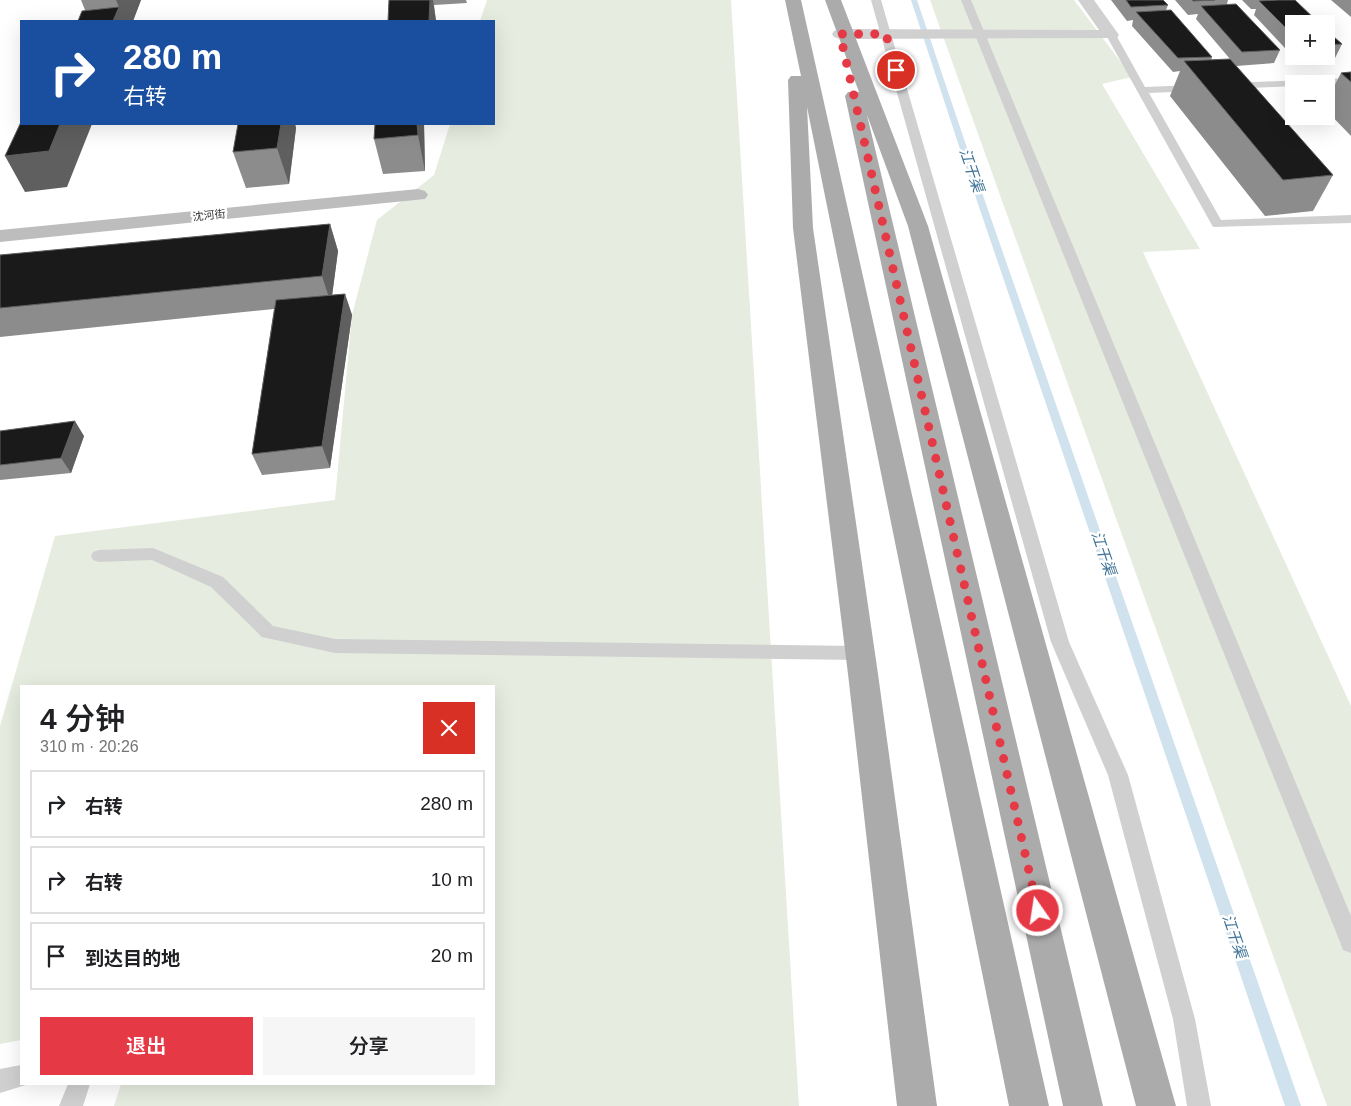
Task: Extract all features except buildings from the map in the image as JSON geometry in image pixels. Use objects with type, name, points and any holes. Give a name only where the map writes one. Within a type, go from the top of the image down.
[{"type":"main road","points":[[793,0],[803,228],[860,653],[917,1106]]},
{"type":"main road","points":[[793,0],[1028,1106]]},
{"type":"main road","points":[[832,0],[843,34],[918,226],[1156,1106]]},
{"type":"main road","points":[[843,34],[1083,1106]]},
{"type":"street","points":[[1086,0],[1111,35]]},
{"type":"street","points":[[843,34],[1111,35]]},
{"type":"street","name":"沈河街","points":[[0,236],[418,195]]},
{"type":"lane","points":[[876,0],[890,34],[1060,642],[1118,775],[1184,1019],[1199,1106]]},
{"type":"lane","points":[[966,0],[1351,942]]},
{"type":"lane","points":[[1111,35],[1217,224],[1351,220]]},
{"type":"lane","points":[[1222,87],[1351,81]]},
{"type":"lane","points":[[1142,90],[1202,88]]},
{"type":"lane","points":[[99,556],[153,554],[217,582],[268,632],[335,646],[860,653]]},
{"type":"lane","points":[[0,1081],[20,1076]]},
{"type":"lane","points":[[71,1106],[79,1085]]},
{"type":"shaded area","points":[[487,0],[731,0],[799,1106],[114,1106],[121,1085],[495,1085],[495,685],[20,685],[20,1040],[0,1044],[0,726],[55,536],[335,500],[352,315],[377,220],[434,175],[450,125],[495,125],[495,20],[480,20]]},
{"type":"shaded area","points":[[930,0],[1074,0],[1132,77],[1102,84],[1200,249],[1143,252],[1351,706],[1351,1106],[1327,1106]]},
{"type":"waterway","name":"江干渠","points":[[914,0],[983,207],[1293,1106]]},
{"type":"route","points":[[896,70],[886,34],[840,34],[1038,911]]}]
